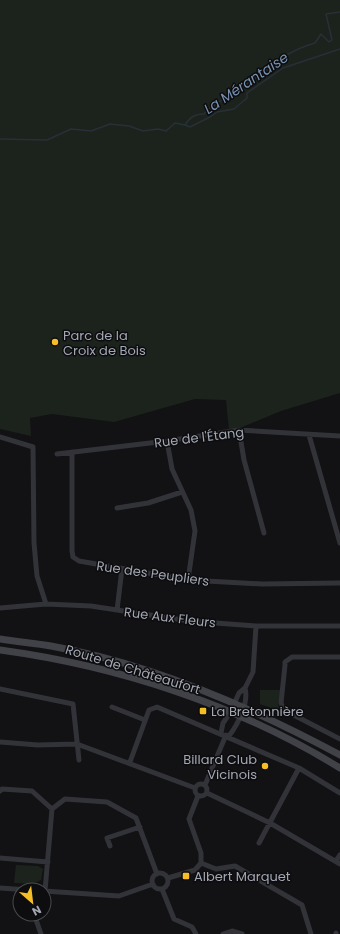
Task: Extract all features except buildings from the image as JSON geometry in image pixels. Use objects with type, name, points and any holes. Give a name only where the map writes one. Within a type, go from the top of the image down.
[{"type":"main road","name":"Route de Châteaufort","points":[[0,639],[52,646],[133,666],[232,708],[239,717],[295,743],[340,768]]},
{"type":"main road","name":"Route de Châteaufort","points":[[0,650],[51,657],[232,708],[243,707],[279,723],[340,755]]},
{"type":"street","name":"Rue de l'Étang","points":[[57,454],[168,441],[239,430],[340,436]]},
{"type":"street","points":[[239,430],[244,460],[264,533]]},
{"type":"street","points":[[309,435],[340,543]]},
{"type":"street","points":[[0,437],[33,447],[34,543],[37,576],[46,604]]},
{"type":"street","points":[[168,441],[172,469],[191,510],[195,531],[188,580]]},
{"type":"street","name":"Rue des Peupliers","points":[[72,452],[72,550],[73,556],[79,561],[188,580],[262,584],[340,584]]},
{"type":"street","points":[[117,508],[148,503],[182,492]]},
{"type":"street","points":[[117,610],[122,569]]},
{"type":"street","name":"Rue Aux Fleurs","points":[[0,608],[46,604],[91,606],[190,621],[256,626],[340,626]]},
{"type":"street","points":[[225,735],[223,723],[239,693],[245,688],[253,672],[256,626]]},
{"type":"street","points":[[340,657],[292,657],[288,659],[285,665],[281,703],[284,710],[340,739]]},
{"type":"street","points":[[207,793],[205,785],[225,735],[239,717],[247,694],[245,688]]},
{"type":"street","points":[[0,689],[73,704],[79,760]]},
{"type":"street","points":[[130,762],[149,710],[157,707],[299,768],[340,793]]},
{"type":"street","points":[[112,708],[145,720]]},
{"type":"street","points":[[0,742],[38,745],[77,744],[130,762],[195,788]]},
{"type":"street","points":[[259,843],[299,768]]},
{"type":"street","points":[[195,788],[199,784],[205,785]]},
{"type":"street","points":[[195,788],[194,791],[198,796]]},
{"type":"street","points":[[0,791],[2,789],[32,791],[52,809]]},
{"type":"street","points":[[207,793],[270,823],[338,862],[340,855]]},
{"type":"street","points":[[198,796],[203,796],[207,793]]},
{"type":"street","points":[[168,878],[195,870],[201,863],[201,853],[189,818],[198,796]]},
{"type":"street","points":[[46,882],[52,809],[65,799],[107,802],[136,818],[157,874]]},
{"type":"street","points":[[110,846],[107,838],[140,827]]},
{"type":"street","points":[[0,858],[48,862]]},
{"type":"street","points":[[201,863],[216,869],[235,866],[302,905],[311,934]]},
{"type":"street","points":[[157,874],[164,874],[168,878],[168,885],[162,889],[156,888],[153,884],[153,878],[157,874]]},
{"type":"street","points":[[52,891],[119,896],[153,884]]},
{"type":"street","points":[[0,888],[12,889]]},
{"type":"street","points":[[162,889],[174,919],[192,927],[196,934]]},
{"type":"street","points":[[37,922],[41,934]]},
{"type":"street","points":[[223,934],[236,931],[242,934]]},
{"type":"shaded area","points":[[0,0],[340,0],[340,393],[281,411],[240,428],[229,430],[226,400],[195,399],[114,422],[52,414],[30,418],[31,436],[0,429]]},
{"type":"shaded area","points":[[260,690],[281,690],[278,704],[280,711],[260,704]]},
{"type":"shaded area","points":[[16,865],[38,866],[43,869],[41,880],[37,882],[14,882]]},
{"type":"waterway","name":"La Mérantaise","points":[[0,139],[47,140],[71,129],[91,131],[110,124],[129,126],[143,131],[158,129],[166,131],[175,123],[185,125],[193,116],[204,114],[208,109],[287,55],[315,43],[321,34],[329,42],[332,40],[326,14],[340,12]]},
{"type":"waterway","points":[[185,125],[190,127],[217,112],[234,109],[247,98],[247,93],[283,68],[340,49]]},
{"type":"place","name":"Parc de la Croix de Bois","points":[[55,342]]},
{"type":"place","name":"La Bretonnière","points":[[203,711]]},
{"type":"place","name":"Billard Club Vicinois","points":[[265,766]]},
{"type":"place","name":"Albert Marquet","points":[[186,876]]}]
